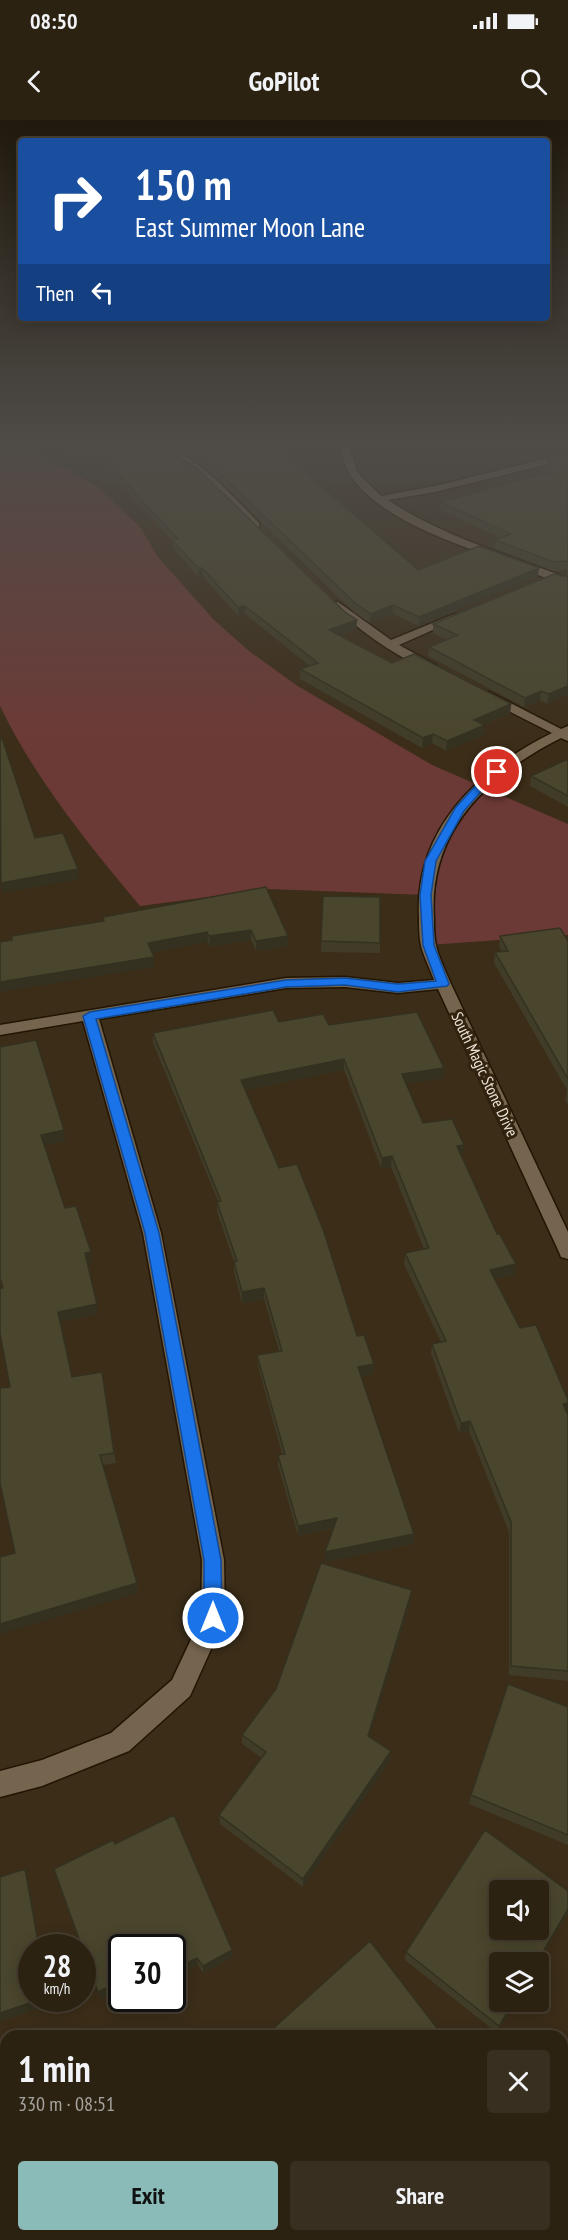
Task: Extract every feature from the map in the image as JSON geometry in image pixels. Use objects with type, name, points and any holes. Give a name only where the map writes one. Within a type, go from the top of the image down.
[{"type":"street","points":[[476,545],[568,582]]},
{"type":"street","points":[[533,585],[568,570]]},
{"type":"street","points":[[328,597],[350,617],[391,644],[447,674]]},
{"type":"street","points":[[391,644],[467,612]]},
{"type":"street","points":[[478,690],[566,733]]},
{"type":"street","name":"South Magic Stone Drive","points":[[566,733],[523,754],[481,785],[459,809],[431,861],[425,895],[428,945],[443,984],[568,1252]]},
{"type":"street","points":[[0,1030],[286,983],[345,982],[398,988],[443,984]]},
{"type":"street","points":[[0,1784],[42,1773],[120,1742],[181,1688],[213,1618],[213,1560],[152,1233],[90,1016]]},
{"type":"shaded area","points":[[0,545],[151,545],[157,556],[214,620],[249,651],[296,685],[432,765],[568,824],[568,935],[428,945],[425,895],[269,889],[140,906],[46,785],[0,706]]},
{"type":"building","points":[[177,545],[276,545],[345,612],[357,620],[329,630],[392,663],[414,654],[511,704],[474,720],[485,725],[447,741],[433,734],[423,738],[300,669],[318,663],[245,606],[238,607],[202,568],[198,568]]},
{"type":"building","points":[[294,545],[389,545],[418,570],[479,546],[539,568],[419,617],[393,605],[371,614],[356,604]]},
{"type":"building","points":[[508,545],[568,545],[568,561],[554,562]]},
{"type":"building","points":[[554,574],[568,577],[568,686],[549,694],[541,691],[525,698],[429,647],[458,635],[433,624]]},
{"type":"building","points":[[0,736],[35,838],[63,833],[78,869],[1,883]]},
{"type":"building","points":[[568,759],[568,796],[531,776]]},
{"type":"building","points":[[266,887],[288,936],[256,941],[251,930],[209,936],[207,932],[148,943],[154,957],[0,982],[0,942],[12,940],[12,936],[104,921],[103,917]]},
{"type":"building","points":[[323,896],[380,897],[380,943],[321,941]]},
{"type":"building","points":[[560,928],[568,941],[568,1079],[495,952],[508,951],[500,936]]},
{"type":"building","points":[[273,1010],[279,1022],[323,1014],[329,1025],[417,1012],[444,1068],[402,1074],[423,1123],[452,1119],[464,1145],[457,1146],[497,1234],[499,1233],[516,1264],[490,1270],[520,1328],[536,1325],[568,1400],[568,1403],[563,1404],[568,1415],[568,1671],[511,1666],[511,1522],[470,1421],[461,1423],[432,1344],[446,1341],[405,1253],[429,1248],[392,1156],[382,1158],[344,1059],[241,1080],[279,1168],[297,1164],[324,1232],[357,1336],[364,1335],[374,1364],[358,1367],[414,1534],[325,1552],[337,1518],[298,1526],[278,1455],[285,1454],[257,1355],[282,1351],[264,1288],[242,1292],[234,1262],[237,1261],[217,1202],[221,1201],[153,1033]]},
{"type":"building","points":[[36,1040],[64,1130],[41,1135],[65,1208],[76,1206],[91,1252],[85,1253],[97,1304],[58,1312],[72,1377],[102,1372],[114,1453],[100,1455],[137,1583],[0,1624],[0,1557],[15,1553],[0,1483],[0,1388],[10,1387],[0,1333],[0,1288],[3,1288],[0,1278],[0,1047]]},
{"type":"building","points":[[321,1563],[412,1590],[368,1736],[391,1751],[303,1879],[219,1815],[266,1752],[242,1735],[276,1689]]},
{"type":"building","points":[[508,1684],[568,1707],[568,1835],[471,1795]]},
{"type":"building","points":[[174,1815],[232,1950],[203,1966],[197,1958],[186,1964],[186,1934],[108,1934],[108,1987],[98,1992],[96,1986],[96,1934],[77,1934],[54,1869],[113,1840],[115,1844]]},
{"type":"building","points":[[485,1830],[568,1891],[568,1909],[543,1952],[489,1952],[489,2012],[507,2012],[499,2026],[406,1952]]},
{"type":"building","points":[[25,1869],[37,1934],[18,1934],[18,2007],[0,2013],[0,1877]]},
{"type":"building","points":[[370,1941],[438,2030],[272,2030]]},
{"type":"route","points":[[213,1618],[213,1560],[152,1233],[90,1016],[286,983],[345,982],[398,988],[443,984],[428,945],[425,895],[431,861],[459,809],[481,785],[497,772]]}]
